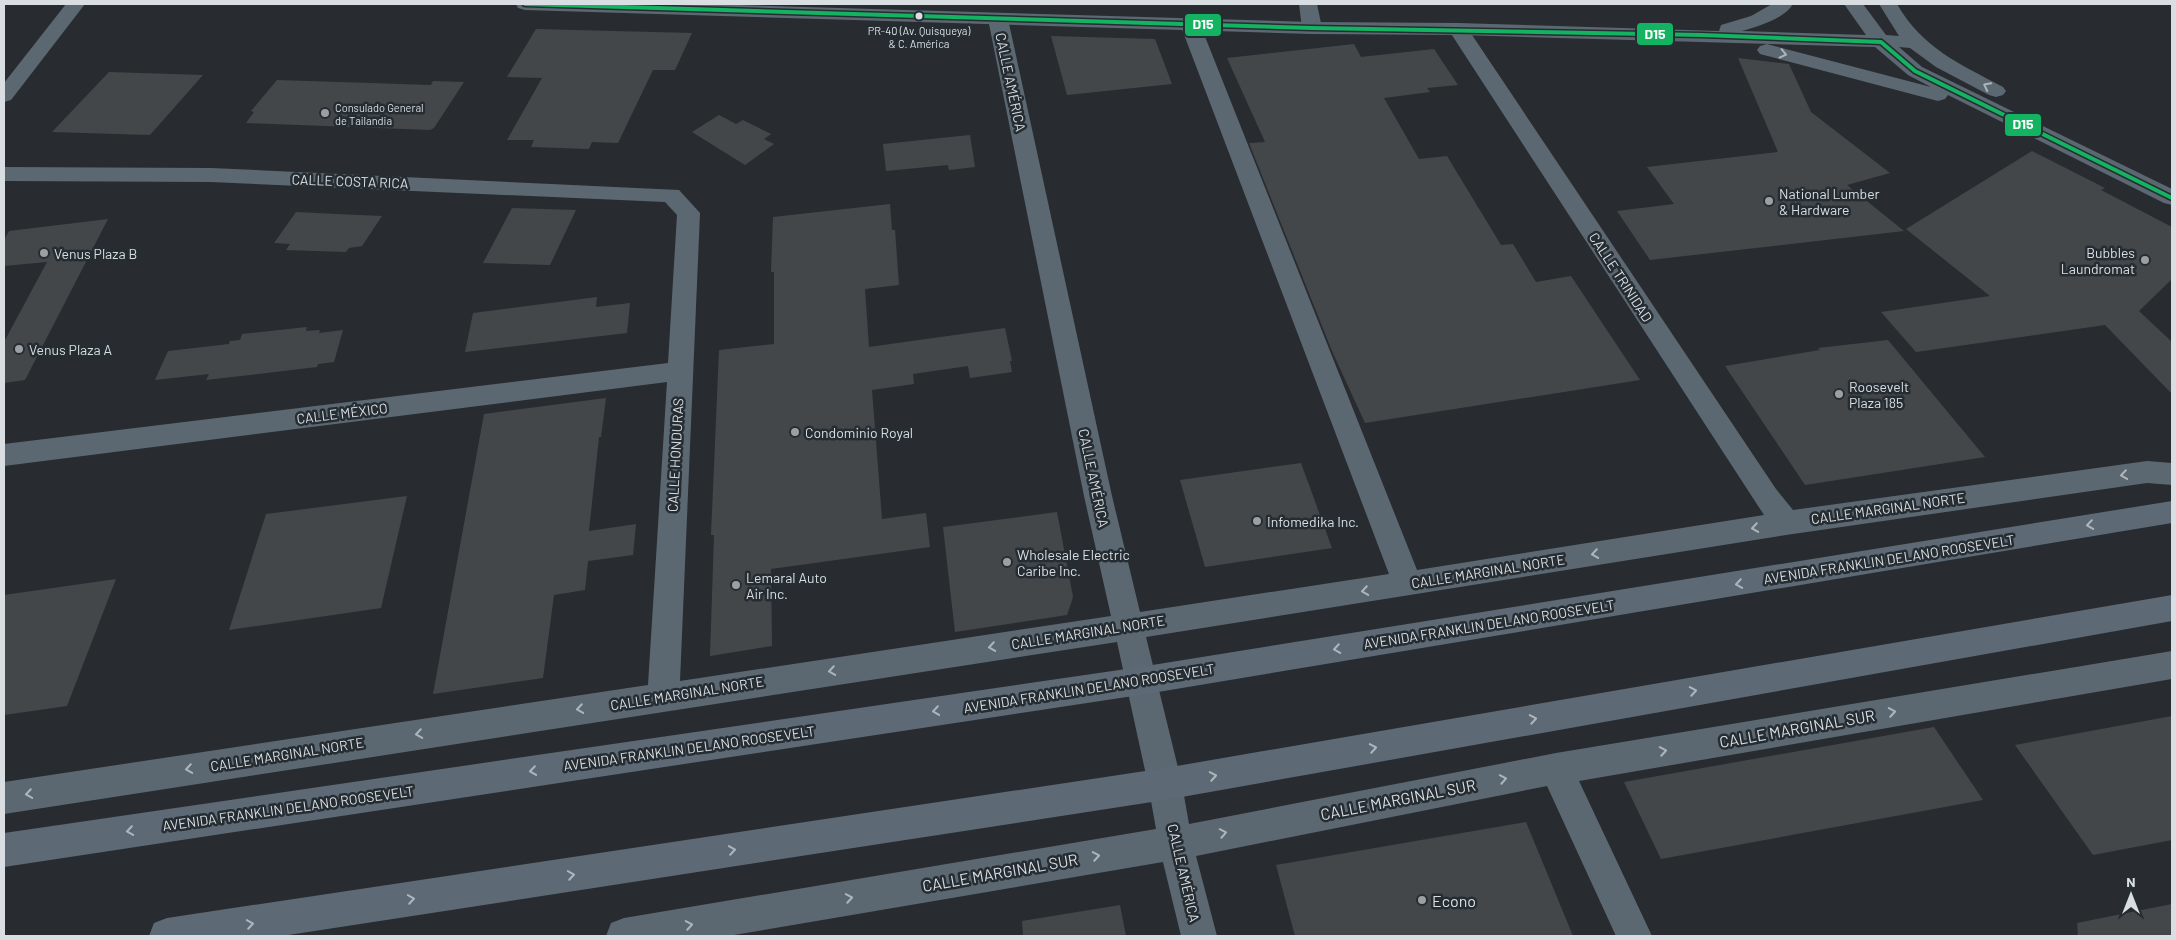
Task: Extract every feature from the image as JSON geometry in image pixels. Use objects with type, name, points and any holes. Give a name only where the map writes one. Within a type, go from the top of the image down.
[{"type":"main road","name":"AVENIDA FRANKLIN DELANO ROOSEVELT","points":[[4,850],[1140,681],[2172,512]]},
{"type":"main road","points":[[167,936],[1165,784],[2172,608]]},
{"type":"street","points":[[4,96],[76,4]]},
{"type":"street","points":[[525,4],[669,6],[1312,28],[1458,29],[1915,42]]},
{"type":"street","points":[[1308,4],[1312,28]]},
{"type":"street","points":[[1702,35],[1755,22],[1772,14],[1784,4]]},
{"type":"street","points":[[1854,4],[1881,42],[1916,71],[2172,198]]},
{"type":"street","points":[[1888,4],[1895,17],[1915,42],[1960,72],[2172,177]]},
{"type":"street","name":"CALLE AMÉRICA","points":[[998,18],[1127,626],[1165,784],[1175,842],[1199,936]]},
{"type":"street","points":[[1190,24],[1408,584]]},
{"type":"street","name":"CALLE TRINIDAD","points":[[1458,29],[1761,489],[1786,523]]},
{"type":"street","points":[[1702,35],[1875,77],[2002,114]]},
{"type":"street","name":"CALLE COSTA RICA","points":[[4,174],[211,175],[672,195],[689,213]]},
{"type":"street","name":"CALLE HONDURAS","points":[[662,697],[689,213]]},
{"type":"street","name":"CALLE MÉXICO","points":[[4,455],[679,371]]},
{"type":"street","name":"CALLE MARGINAL NORTE","points":[[4,798],[1408,584],[1786,523],[2148,472],[2172,474]]},
{"type":"street","name":"CALLE MARGINAL SUR","points":[[624,936],[1175,842],[1556,768],[2172,665]]},
{"type":"street","points":[[1556,768],[1634,936]]},
{"type":"building","points":[[536,29],[692,33],[675,70],[653,70],[618,143],[592,142],[589,149],[531,147],[534,140],[507,140],[542,78],[507,77]]},
{"type":"building","points":[[1051,36],[1155,39],[1172,84],[1067,95]]},
{"type":"building","points":[[1354,44],[1361,57],[1434,49],[1458,85],[1427,88],[1430,92],[1384,98],[1419,159],[1447,156],[1501,245],[1513,244],[1536,282],[1571,276],[1640,380],[1365,423],[1332,351],[1249,143],[1265,142],[1227,58]]},
{"type":"building","name":"National Lumber & Hardware","points":[[1738,58],[1789,64],[1811,112],[1890,173],[1847,185],[1904,231],[1650,260],[1617,211],[1674,204],[1647,167],[1778,152]]},
{"type":"building","points":[[109,72],[203,75],[150,135],[52,132]]},
{"type":"building","points":[[277,80],[431,85],[433,81],[464,82],[434,128],[430,130],[246,123],[254,112],[251,111]]},
{"type":"building","points":[[719,115],[736,124],[743,120],[771,134],[764,139],[774,144],[745,165],[692,132]]},
{"type":"building","points":[[970,135],[975,167],[949,170],[948,165],[886,171],[883,144]]},
{"type":"building","points":[[2032,151],[2105,188],[2101,190],[2172,227],[2172,279],[2139,311],[2172,342],[2172,394],[2105,325],[1916,352],[1881,312],[1990,296],[1906,229]]},
{"type":"building","points":[[890,204],[892,230],[895,230],[899,285],[865,289],[869,347],[1005,328],[1012,361],[1010,361],[1012,372],[970,378],[968,366],[913,374],[914,384],[872,390],[882,519],[926,513],[930,547],[771,569],[772,646],[710,656],[714,535],[711,535],[719,350],[774,344],[774,272],[771,272],[773,217]]},
{"type":"building","points":[[512,208],[576,210],[550,265],[483,263]]},
{"type":"building","points":[[296,212],[382,216],[362,246],[349,248],[346,252],[286,250],[290,244],[274,243]]},
{"type":"building","points":[[108,219],[25,380],[4,383],[4,342],[47,262],[4,266],[4,240],[9,231]]},
{"type":"building","points":[[597,297],[596,307],[630,303],[627,333],[465,352],[473,313]]},
{"type":"building","points":[[307,327],[306,331],[320,330],[319,333],[343,330],[334,362],[318,364],[317,367],[206,380],[209,374],[155,380],[168,351],[229,344],[230,341],[240,340],[242,334]]},
{"type":"building","name":"Roosevelt Plaza 185","points":[[1888,340],[1985,457],[1805,485],[1725,366],[1820,350],[1818,348]]},
{"type":"building","points":[[606,398],[601,437],[599,437],[589,531],[636,524],[633,555],[588,561],[585,590],[554,595],[543,678],[433,694],[484,414]]},
{"type":"building","name":"Infomedika Inc.","points":[[1301,463],[1332,548],[1205,567],[1180,480]]},
{"type":"building","points":[[407,496],[381,608],[229,630],[266,514]]},
{"type":"building","name":"Wholesale Electric Caribe Inc.","points":[[1057,512],[1073,597],[1067,615],[955,632],[943,527]]},
{"type":"building","points":[[116,579],[67,706],[4,715],[4,595]]},
{"type":"building","points":[[2172,716],[2172,840],[2093,855],[2015,745]]},
{"type":"building","points":[[1934,727],[1983,800],[1661,859],[1624,782]]},
{"type":"building","name":"Econo","points":[[1526,822],[1573,936],[1295,936],[1276,865]]},
{"type":"building","points":[[2172,904],[2172,936],[2078,936],[2077,923]]},
{"type":"building","points":[[1120,905],[1126,936],[1023,936],[1022,921]]},
{"type":"transit line","name":"D15","points":[[525,4],[1312,28],[1702,35],[1881,42]]},
{"type":"transit line","name":"D15","points":[[1881,42],[1915,71],[2172,198]]},
{"type":"place","name":"PR-40 (Av. Quisqueya) & C. América","points":[[919,16]]},
{"type":"place","name":"Consulado General de Tailandia","points":[[325,113]]},
{"type":"place","name":"National Lumber & Hardware","points":[[1769,201]]},
{"type":"place","name":"Venus Plaza B","points":[[44,253]]},
{"type":"place","name":"Bubbles Laundromat","points":[[2145,260]]},
{"type":"place","name":"Venus Plaza A","points":[[19,349]]},
{"type":"place","name":"Roosevelt Plaza 185","points":[[1839,394]]},
{"type":"place","name":"Condominio Royal","points":[[795,432]]},
{"type":"place","name":"Infomedika Inc.","points":[[1257,521]]},
{"type":"place","name":"Wholesale Electric Caribe Inc.","points":[[1007,562]]},
{"type":"place","name":"Lemaral Auto Air Inc.","points":[[736,585]]},
{"type":"place","name":"Econo","points":[[1422,900]]}]
